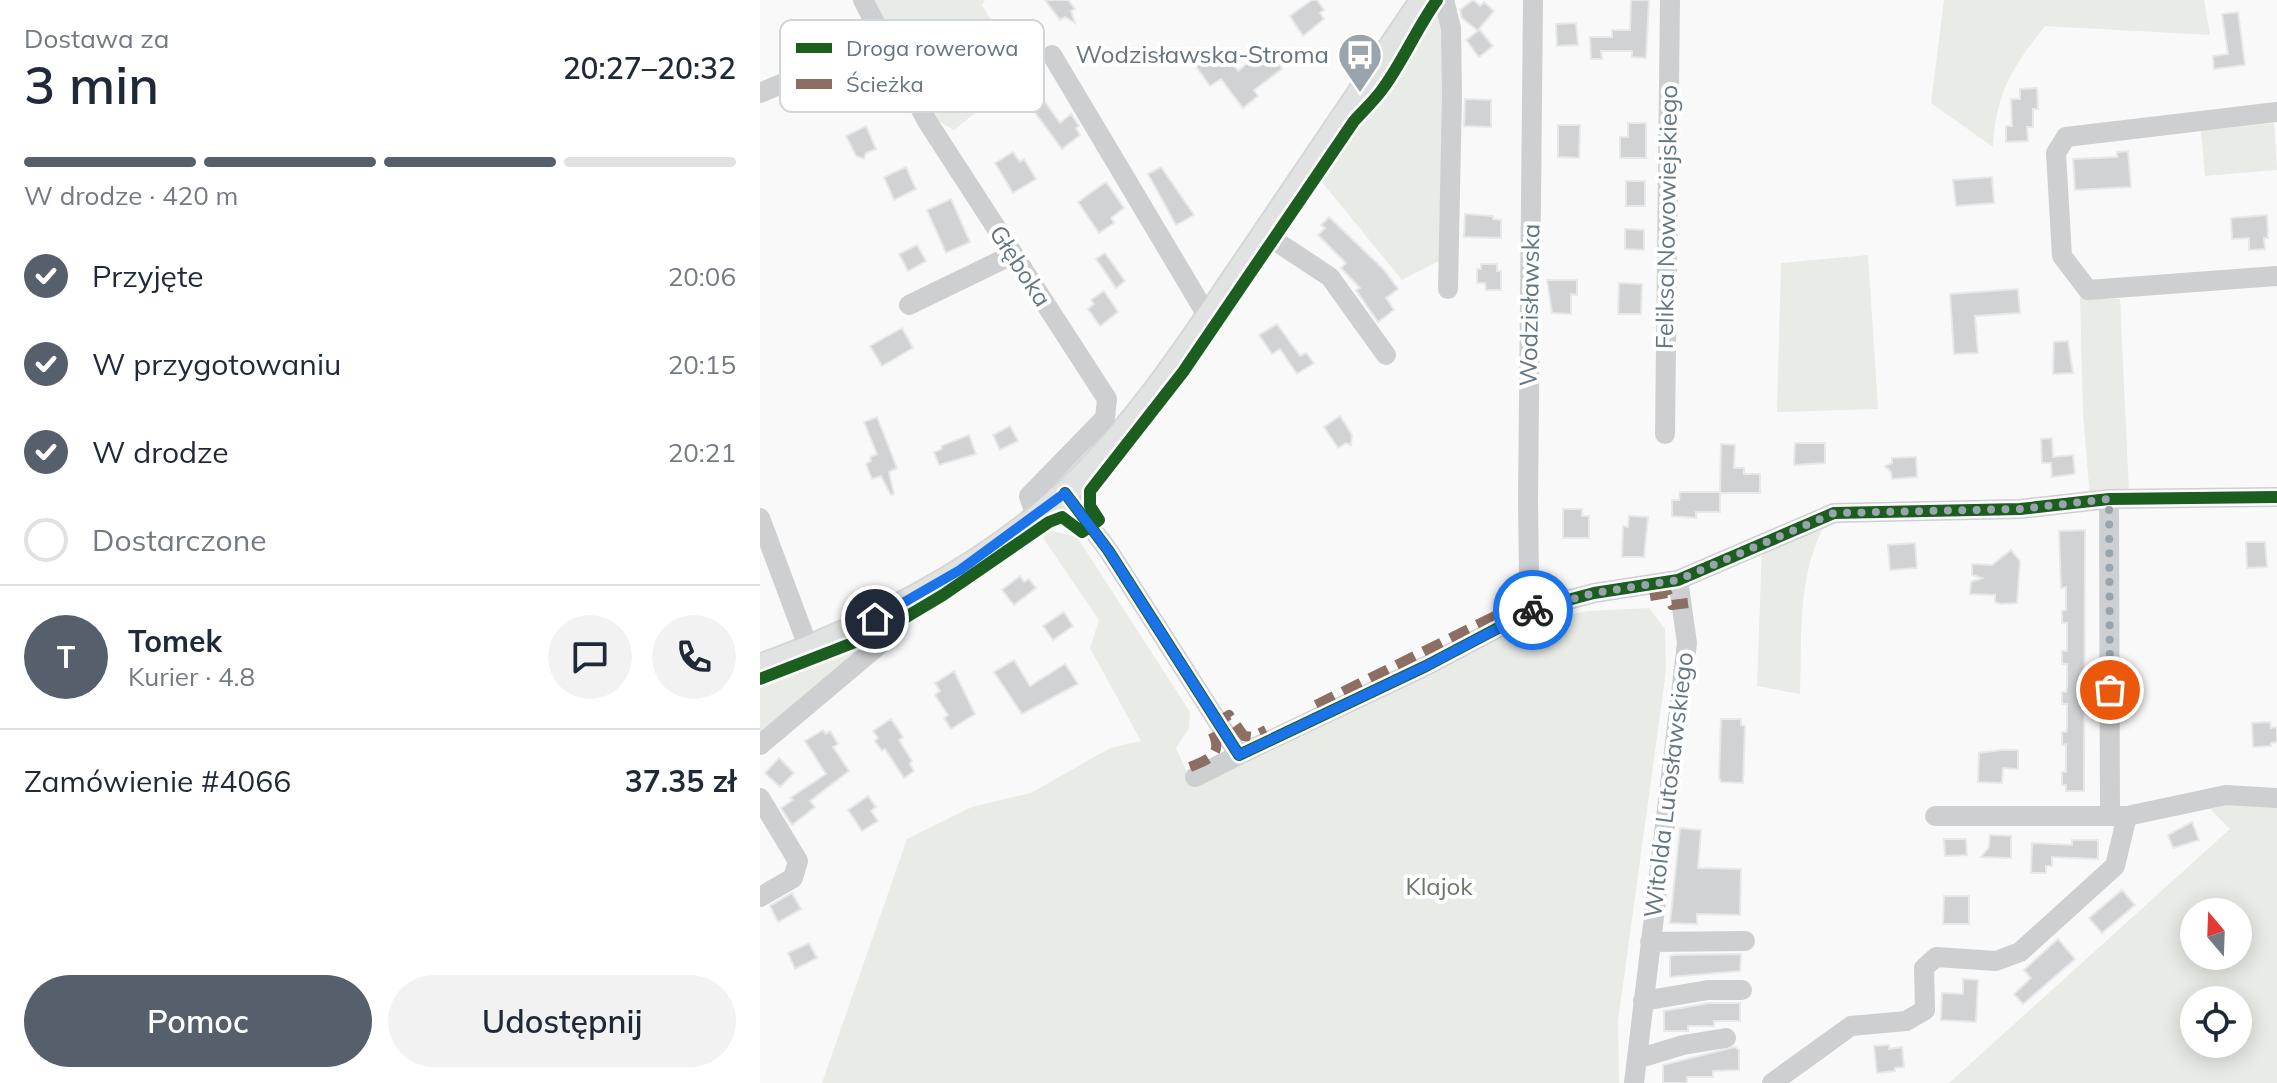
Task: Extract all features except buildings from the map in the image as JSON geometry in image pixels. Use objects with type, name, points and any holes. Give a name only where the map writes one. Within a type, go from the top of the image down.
[{"type":"main road","points":[[760,667],[875,619],[960,570],[1065,493],[1173,369],[1423,0]]},
{"type":"street","name":"Głęboka","points":[[863,0],[872,20]]},
{"type":"street","points":[[1444,0],[1451,28],[1452,68],[1448,289]]},
{"type":"street","name":"Wodzisławska","points":[[1533,0],[1528,539],[1534,609]]},
{"type":"street","name":"Feliksa Nowowiejskiego","points":[[1665,434],[1670,0]]},
{"type":"street","points":[[1052,55],[1208,317]]},
{"type":"street","points":[[760,93],[780,84]]},
{"type":"street","name":"Głęboka","points":[[922,112],[1107,399],[1105,418],[1029,496],[1036,517]]},
{"type":"street","points":[[2277,112],[2066,137],[2056,153],[2062,256],[2088,290],[2277,276]]},
{"type":"street","points":[[1265,234],[1330,277],[1386,355]]},
{"type":"street","points":[[909,305],[1012,255]]},
{"type":"street","points":[[1065,493],[1114,561],[1239,755]]},
{"type":"street","points":[[1195,777],[1426,666],[1534,609],[1594,593],[1678,580],[1834,513],[2020,509],[2109,499],[2277,497]]},
{"type":"street","points":[[1772,1083],[1851,1026],[1906,1021],[1925,1010],[1924,968],[1936,957],[1996,961],[2020,952],[2115,866],[2119,816],[2109,499]]},
{"type":"street","points":[[760,518],[809,649]]},
{"type":"street","name":"Witolda Lutosławskiego","points":[[1634,1083],[1687,643],[1678,580]]},
{"type":"street","points":[[760,745],[880,644],[881,632],[875,619]]},
{"type":"street","points":[[1935,816],[2119,816],[2226,795],[2277,798]]},
{"type":"street","points":[[760,798],[798,861],[793,878],[760,897]]},
{"type":"street","name":"Witolda Lutosławskiego","points":[[1650,942],[1745,941]]},
{"type":"street","points":[[1643,1001],[1708,990],[1742,990]]},
{"type":"street","points":[[1637,1059],[1683,1045],[1726,1038]]},
{"type":"green space","points":[[872,0],[985,0],[982,5],[991,20],[882,20]]},
{"type":"green space","points":[[1944,0],[2204,0],[2210,35],[2045,26],[2008,82],[1998,111],[1993,147],[1931,103]]},
{"type":"green space","points":[[1439,2],[1446,27],[1441,260],[1402,280],[1321,181]]},
{"type":"green space","points":[[930,112],[976,112],[954,130],[933,118]]},
{"type":"green space","points":[[2274,123],[2277,170],[2205,176],[2201,131]]},
{"type":"green space","points":[[1868,255],[1878,409],[1777,412],[1781,263]]},
{"type":"green space","points":[[2080,296],[2120,299],[2129,493],[2090,497],[2083,414]]},
{"type":"green space","name":"Klajok","points":[[1049,530],[1077,537],[1190,712],[1189,728],[1176,748],[1194,788],[1529,622],[1588,611],[1649,608],[1665,629],[1666,671],[1618,1021],[1619,1083],[822,1083],[907,839],[972,807],[1031,793],[1110,748],[1141,741],[1090,648],[1099,620],[1043,538]]},
{"type":"green space","points":[[1822,530],[1808,569],[1805,590],[1800,694],[1757,686],[1762,547]]},
{"type":"green space","points":[[843,648],[864,654],[760,738],[760,679]]},
{"type":"green space","points":[[2233,802],[2277,807],[2277,1083],[1949,1083],[2230,829],[2210,809]]},
{"type":"marked path","points":[[1650,596],[1667,593],[1672,605],[1688,603]]},
{"type":"marked path","points":[[1316,705],[1513,607]]},
{"type":"marked path","points":[[1214,724],[1229,715],[1244,736],[1252,737],[1266,730]]},
{"type":"marked path","points":[[1190,767],[1206,760],[1216,748],[1209,725]]},
{"type":"cycle path","points":[[760,679],[881,632],[943,595],[1049,522],[1062,517],[1082,532],[1099,520],[1090,506],[1090,491],[1183,372],[1354,121],[1384,87],[1437,0]]},
{"type":"cycle path","points":[[1065,493],[1108,550],[1239,755],[1426,666],[1534,609],[1594,593],[1678,580],[1834,513],[2020,509],[2109,499],[2277,497]]},
{"type":"way so far","points":[[1533,610],[1594,593],[1678,580],[1834,513],[2020,509],[2109,499],[2110,690]]},
{"type":"place","name":"Wodzisławska-Stroma","points":[[1360,94]]},
{"type":"route","points":[[875,619],[960,570],[1065,493],[1108,550],[1239,755],[1426,666],[1533,610]]}]
